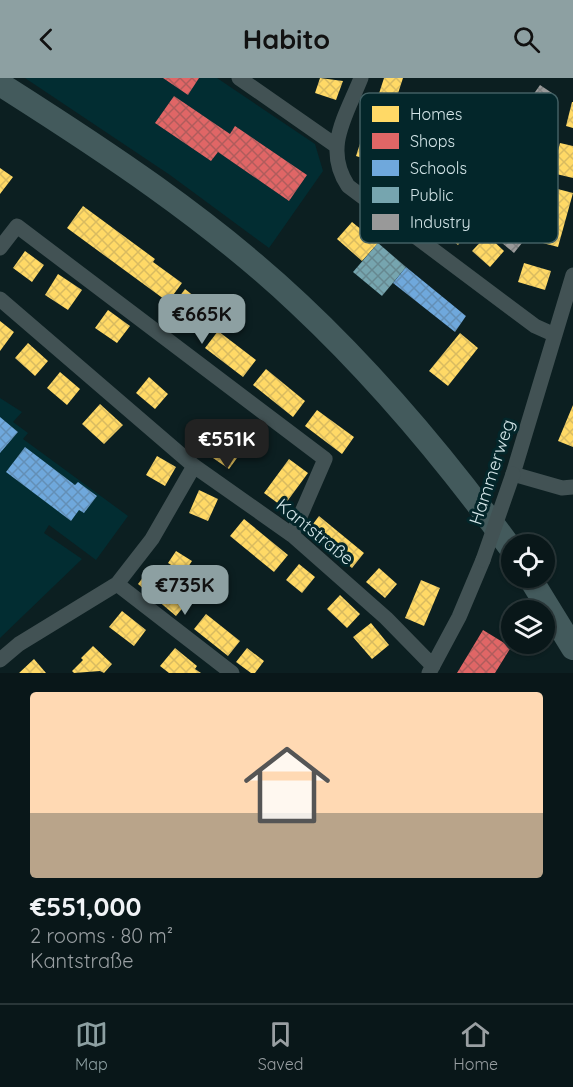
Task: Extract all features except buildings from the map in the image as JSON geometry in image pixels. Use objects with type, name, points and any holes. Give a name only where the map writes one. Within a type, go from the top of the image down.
[{"type":"main road","points":[[0,84],[90,141],[175,202],[299,304],[400,408],[501,536]]},
{"type":"main road","points":[[536,588],[573,648]]},
{"type":"street","points":[[239,78],[335,146]]},
{"type":"street","points":[[360,195],[348,186],[338,171],[335,146],[361,78]]},
{"type":"street","points":[[0,248],[17,226],[325,459],[292,536]]},
{"type":"street","points":[[424,243],[535,326],[555,335]]},
{"type":"street","name":"Hammerweg","points":[[431,669],[459,617],[483,560],[513,474],[573,275]]},
{"type":"street","name":"Kantstraße","points":[[0,299],[194,466],[292,536],[386,618],[431,669]]},
{"type":"street","points":[[0,660],[19,644],[117,584],[152,539],[194,466]]},
{"type":"street","points":[[513,474],[562,488],[573,487]]},
{"type":"street","points":[[117,584],[224,671]]},
{"type":"shaded area","points":[[25,78],[217,78],[315,144],[323,171],[269,248],[170,175]]},
{"type":"shaded area","points":[[0,398],[22,412],[13,422],[28,433],[23,439],[128,516],[96,560],[49,525],[44,533],[82,559],[0,638]]}]
